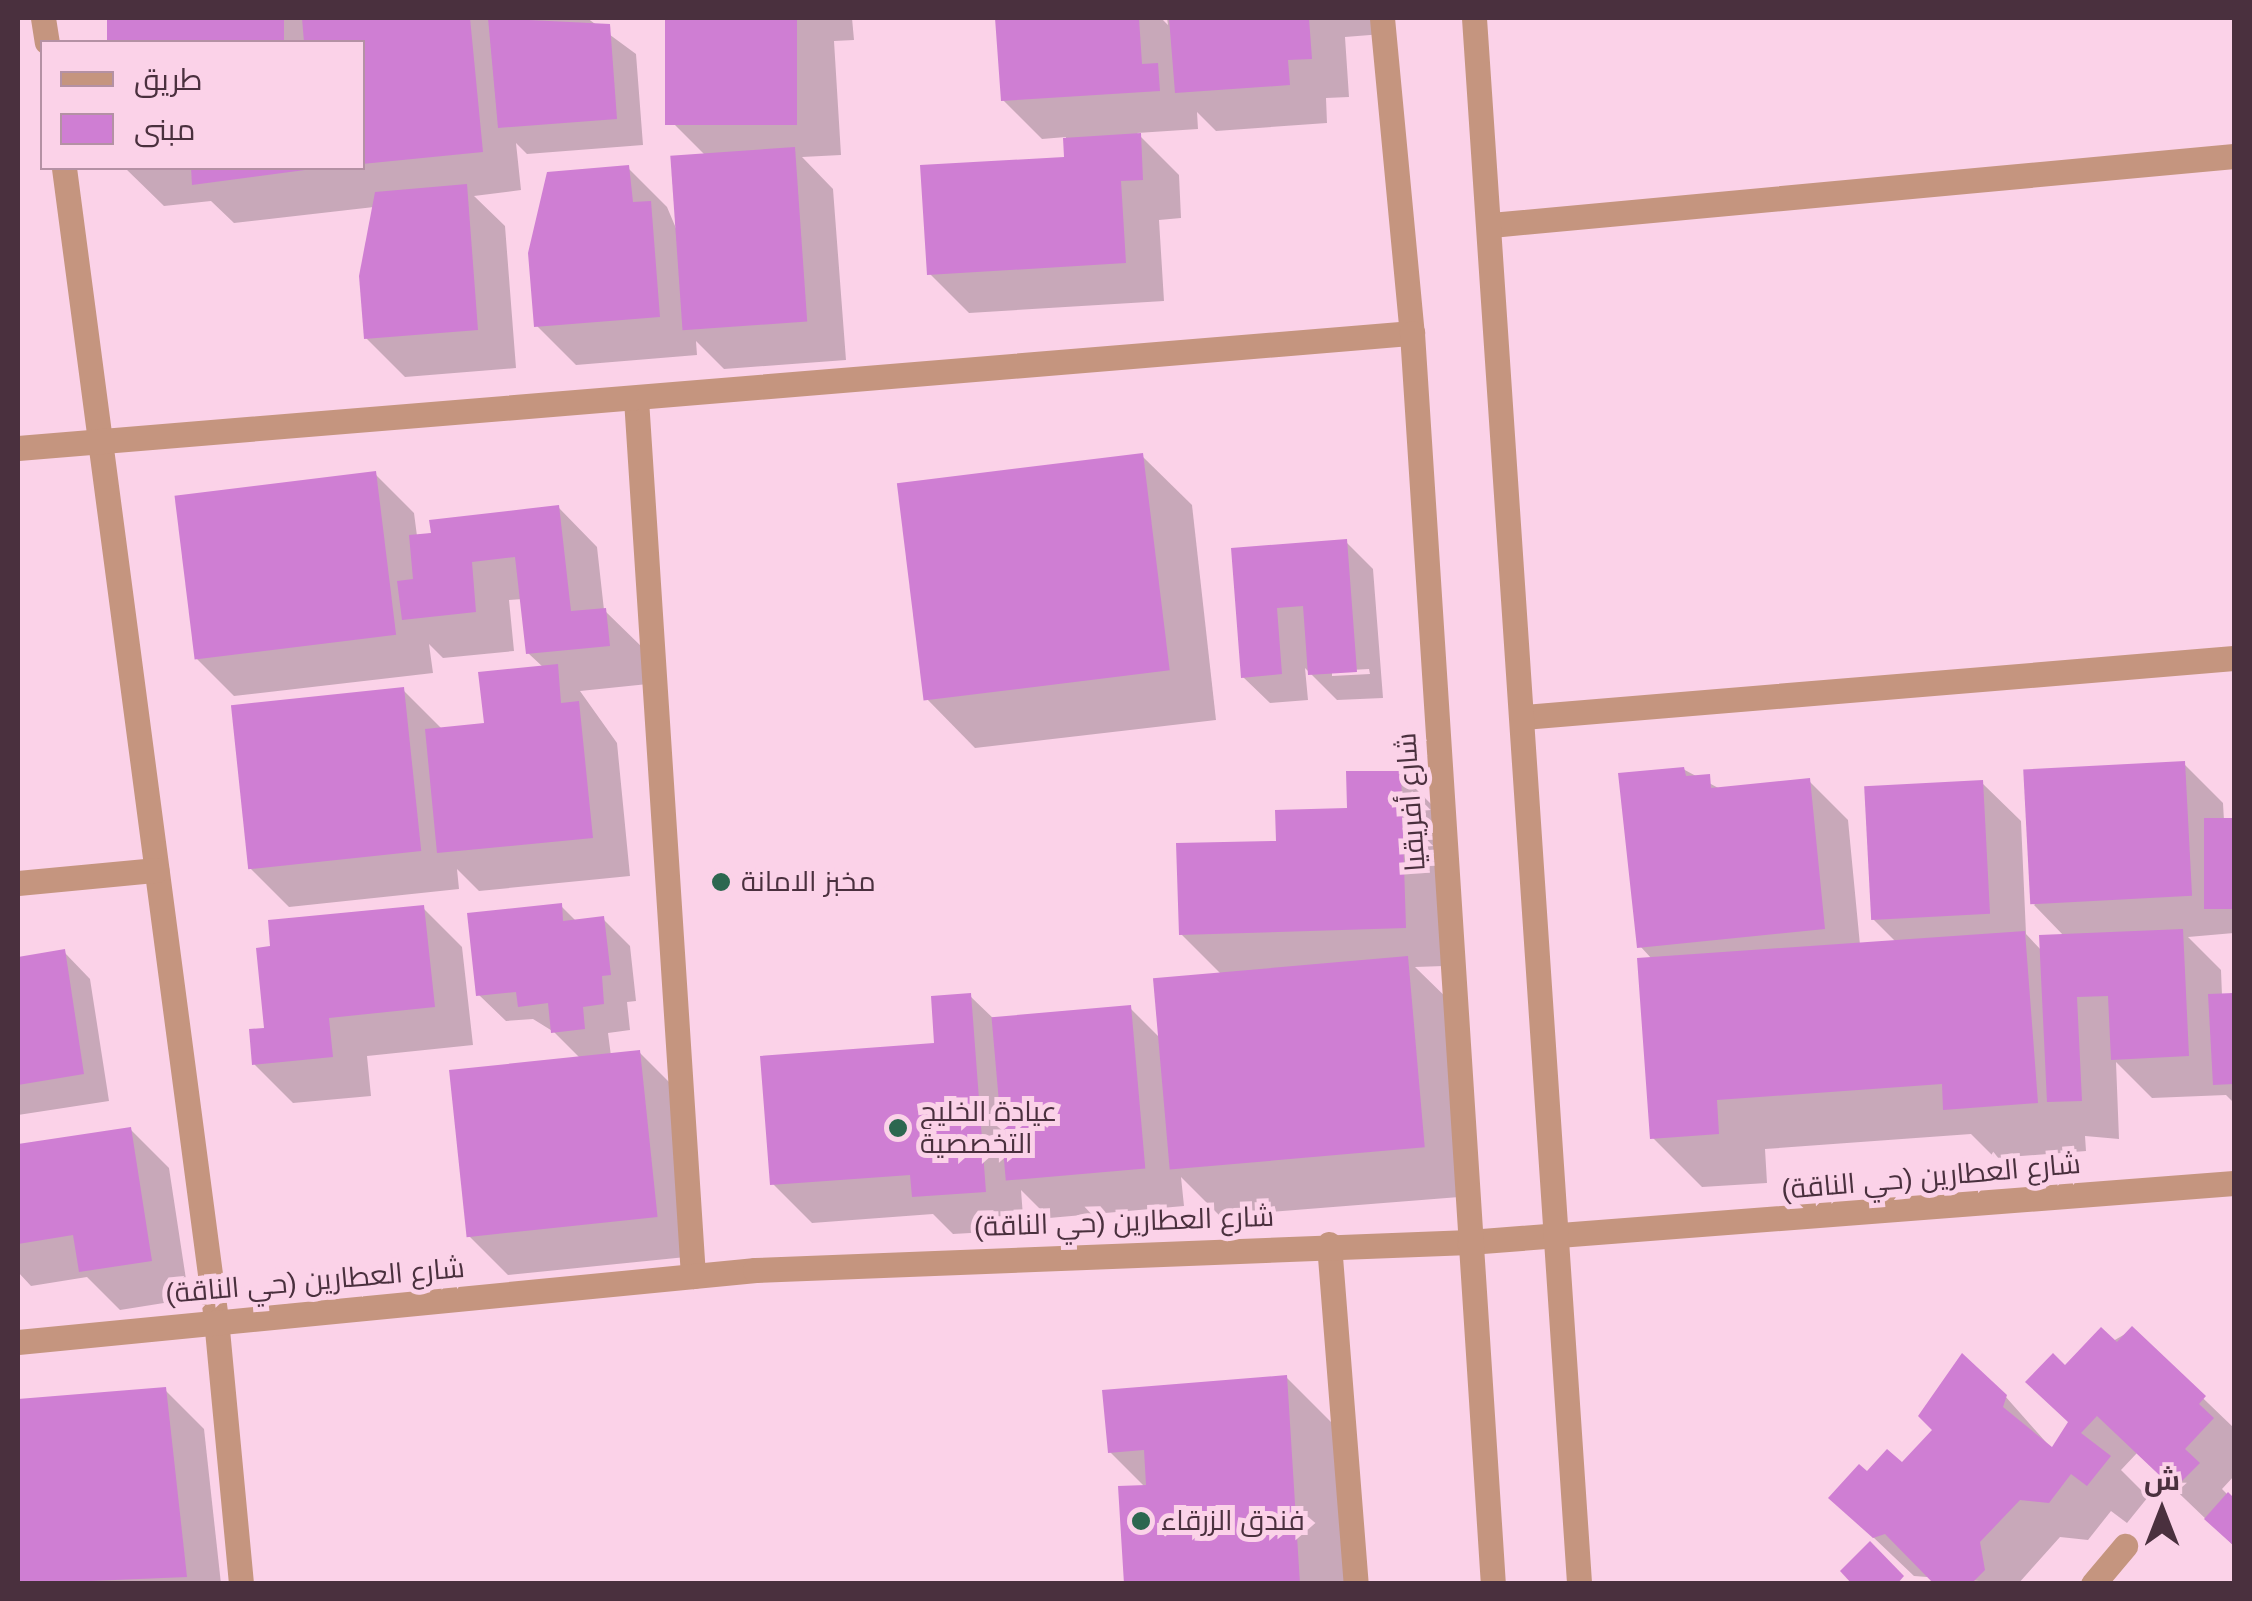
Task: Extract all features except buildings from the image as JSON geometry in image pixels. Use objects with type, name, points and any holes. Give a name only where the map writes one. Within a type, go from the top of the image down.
[{"type":"street","name":"شارع أفريقيا","points":[[1382,18],[1412,333],[1493,1584]]},
{"type":"street","points":[[1474,18],[1579,1584]]},
{"type":"street","points":[[1490,225],[2234,156]]},
{"type":"street","points":[[64,170],[216,1319],[241,1584]]},
{"type":"street","points":[[18,448],[1412,333]]},
{"type":"street","points":[[636,399],[693,1276]]},
{"type":"street","points":[[1523,716],[2234,658]]},
{"type":"street","points":[[18,882],[156,870]]},
{"type":"street","name":"شارع العطارين (حي الناقة)","points":[[18,1342],[216,1319],[693,1276],[1328,1244],[1470,1242],[2234,1183]]},
{"type":"street","points":[[1328,1244],[1356,1584]]},
{"type":"street","points":[[2093,1584],[2125,1546]]},
{"type":"place","name":"مخبز الامانة","points":[[721,882]]},
{"type":"place","name":"عيادة الخليج التخصصية","points":[[898,1128]]},
{"type":"place","name":"فندق الزرقاء","points":[[1141,1521]]}]
